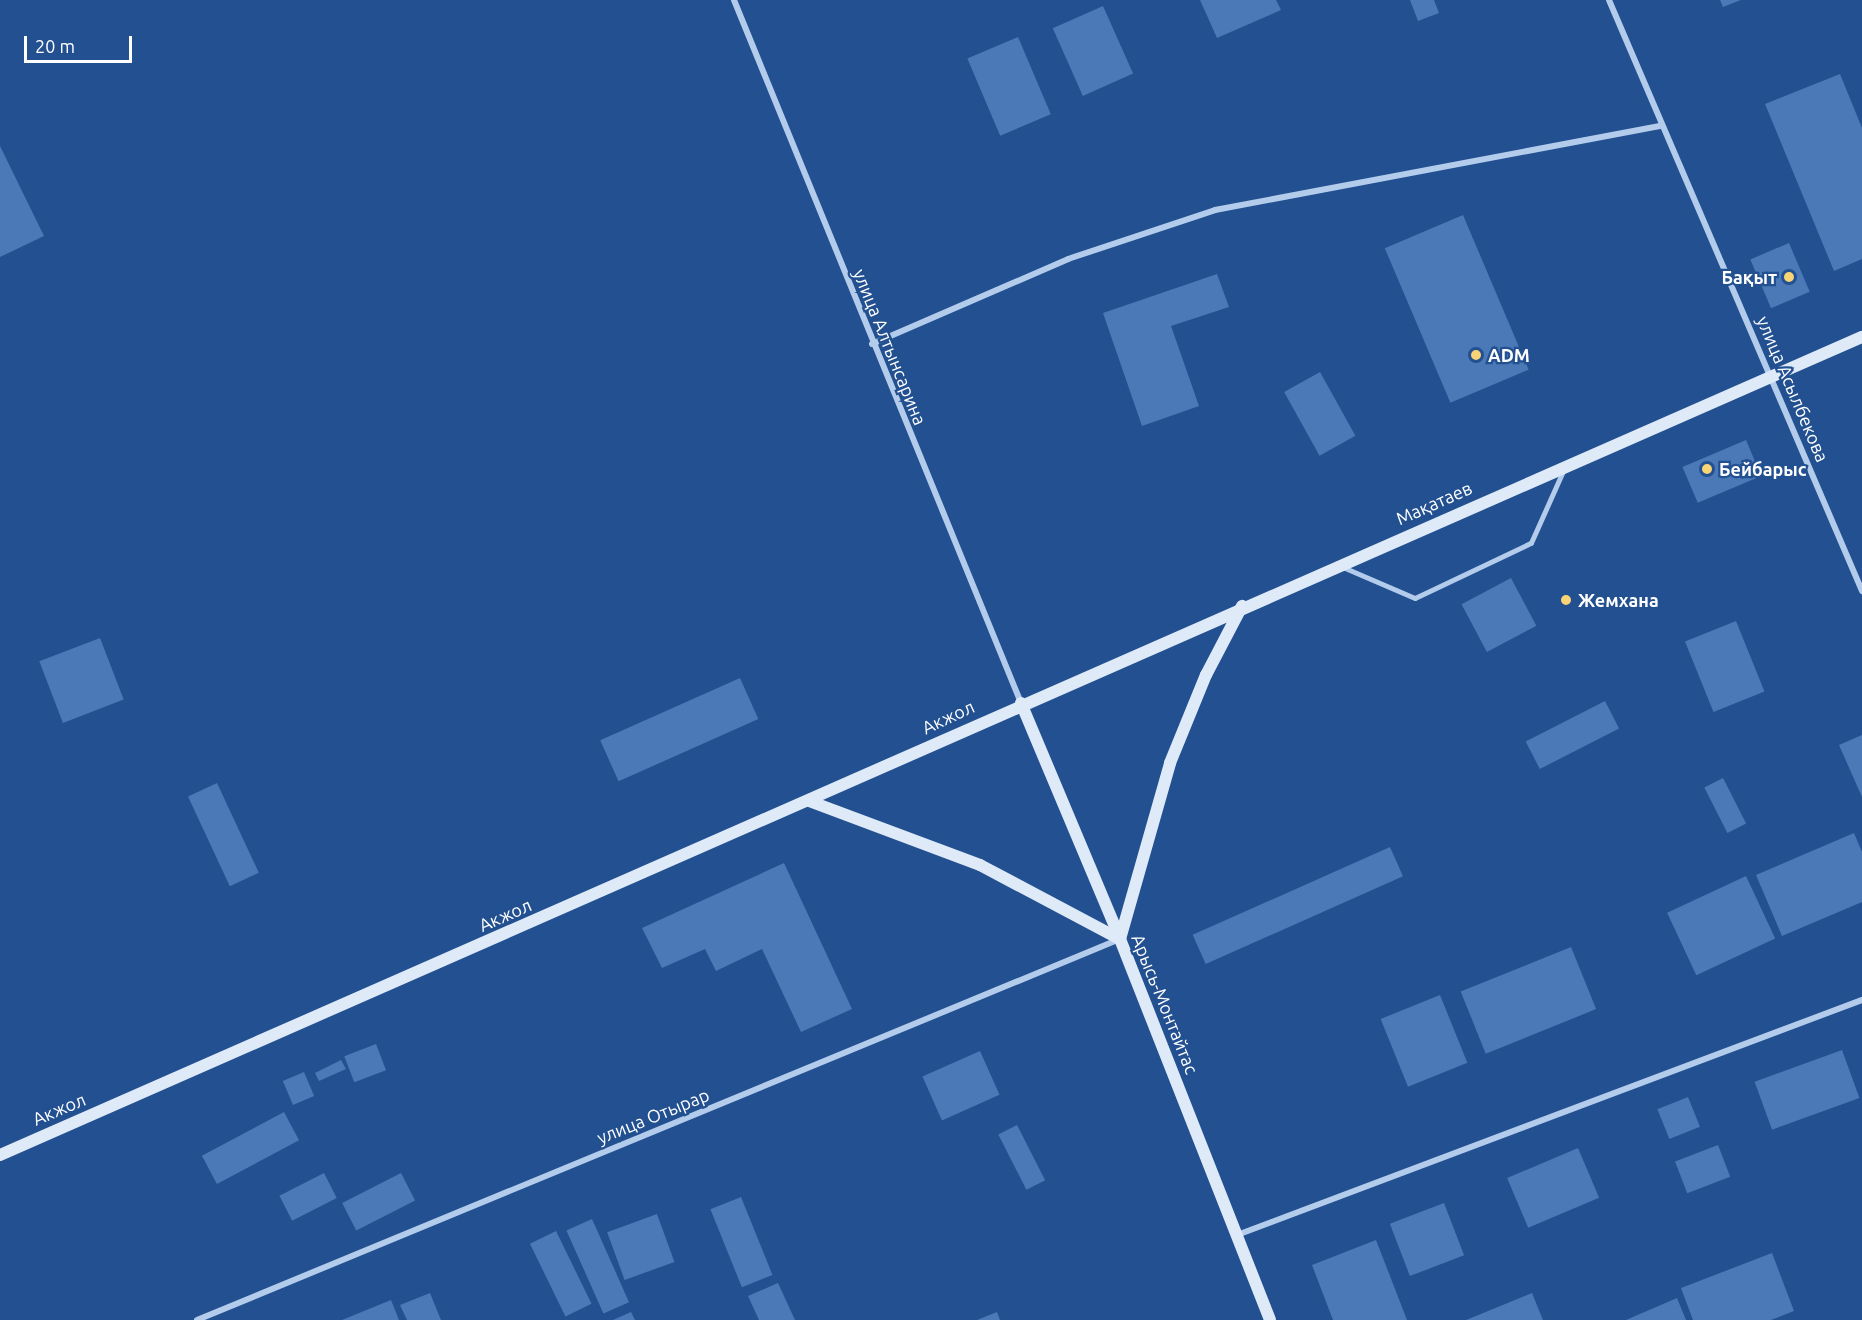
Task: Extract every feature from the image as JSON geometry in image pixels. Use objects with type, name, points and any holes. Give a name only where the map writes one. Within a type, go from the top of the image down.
[{"type":"main road","name":"Мақатаев","points":[[1021,703],[1862,337]]},
{"type":"main road","points":[[809,801],[980,865],[1120,939],[1170,763],[1206,675],[1242,606]]},
{"type":"main road","name":"Акжол","points":[[0,1155],[809,801],[1021,703]]},
{"type":"main road","name":"Арысь-Монтайтас","points":[[1021,703],[1120,939],[1270,1320]]},
{"type":"street","name":"улица Алтынсарина","points":[[734,0],[872,344],[1021,703]]},
{"type":"street","name":"улица Асылбекова","points":[[1609,0],[1862,591]]},
{"type":"street","points":[[872,344],[1068,259],[1215,210],[1662,126]]},
{"type":"street","name":"улица Отырар","points":[[197,1320],[1120,939]]},
{"type":"street","points":[[1236,1235],[1862,1000]]},
{"type":"lane","points":[[1338,565],[1415,598],[1531,543],[1565,465]]},
{"type":"building","points":[[1200,0],[1276,0],[1281,10],[1217,38]]},
{"type":"building","points":[[1410,0],[1434,0],[1439,13],[1418,21]]},
{"type":"building","points":[[1720,0],[1741,0],[1723,7]]},
{"type":"building","points":[[1103,6],[1133,74],[1083,96],[1053,28]]},
{"type":"building","points":[[1018,37],[1051,114],[1000,136],[967,58]]},
{"type":"building","points":[[1840,74],[1862,128],[1862,259],[1834,271],[1765,104]]},
{"type":"building","points":[[0,146],[44,236],[0,257]]},
{"type":"building","points":[[1463,215],[1529,370],[1450,403],[1385,248]]},
{"type":"building","points":[[1789,243],[1810,292],[1771,308],[1750,259]]},
{"type":"building","points":[[1217,274],[1229,307],[1171,326],[1199,406],[1142,426],[1103,313]]},
{"type":"building","points":[[1320,372],[1355,436],[1320,456],[1284,392]]},
{"type":"building","points":[[1746,440],[1761,476],[1698,503],[1682,467]]},
{"type":"building","points":[[1511,578],[1536,626],[1487,652],[1462,604]]},
{"type":"building","points":[[1736,621],[1764,691],[1713,712],[1685,642]]},
{"type":"building","points":[[100,638],[124,700],[63,723],[39,661]]},
{"type":"building","points":[[740,678],[758,719],[619,781],[600,740]]},
{"type":"building","points":[[1605,701],[1619,729],[1540,769],[1526,741]]},
{"type":"building","points":[[1862,735],[1862,797],[1839,745]]},
{"type":"building","points":[[1723,778],[1746,823],[1727,833],[1704,788]]},
{"type":"building","points":[[217,783],[259,873],[230,886],[188,797]]},
{"type":"building","points":[[1854,833],[1862,852],[1862,902],[1782,936],[1756,875]]},
{"type":"building","points":[[1390,847],[1403,876],[1206,964],[1193,935]]},
{"type":"building","points":[[784,863],[852,1009],[801,1032],[762,949],[716,971],[705,949],[662,968],[642,928]]},
{"type":"building","points":[[1746,876],[1775,939],[1696,975],[1667,913]]},
{"type":"building","points":[[1571,947],[1596,1009],[1486,1054],[1461,992]]},
{"type":"building","points":[[1440,995],[1467,1063],[1408,1087],[1381,1019]]},
{"type":"building","points":[[376,1044],[386,1070],[354,1082],[344,1056]]},
{"type":"building","points":[[1842,1050],[1859,1098],[1772,1130],[1755,1082]]},
{"type":"building","points":[[980,1051],[1000,1095],[942,1120],[922,1077]]},
{"type":"building","points":[[341,1060],[346,1069],[319,1081],[315,1073]]},
{"type":"building","points":[[304,1072],[314,1096],[293,1105],[283,1081]]},
{"type":"building","points":[[1688,1097],[1700,1127],[1669,1139],[1657,1109]]},
{"type":"building","points":[[284,1112],[299,1140],[217,1184],[202,1156]]},
{"type":"building","points":[[1017,1125],[1045,1180],[1026,1190],[998,1135]]},
{"type":"building","points":[[1718,1145],[1730,1177],[1687,1193],[1675,1161]]},
{"type":"building","points":[[1578,1148],[1599,1198],[1528,1228],[1507,1178]]},
{"type":"building","points":[[324,1173],[337,1198],[292,1221],[279,1196]]},
{"type":"building","points":[[401,1173],[415,1201],[356,1231],[342,1203]]},
{"type":"building","points":[[741,1197],[772,1275],[742,1287],[710,1209]]},
{"type":"building","points":[[1444,1203],[1464,1255],[1410,1276],[1390,1224]]},
{"type":"building","points":[[657,1214],[674,1262],[625,1280],[607,1232]]},
{"type":"building","points":[[592,1219],[629,1302],[603,1314],[566,1230]]},
{"type":"building","points":[[556,1231],[592,1304],[565,1317],[530,1244]]},
{"type":"building","points":[[1376,1240],[1407,1320],[1333,1320],[1312,1265]]},
{"type":"building","points":[[1772,1253],[1794,1311],[1771,1320],[1693,1320],[1681,1288]]},
{"type":"building","points":[[778,1283],[795,1320],[759,1320],[748,1296]]},
{"type":"building","points":[[430,1293],[441,1320],[407,1320],[400,1305]]},
{"type":"building","points":[[1532,1293],[1543,1320],[1466,1320]]},
{"type":"building","points":[[1677,1298],[1686,1320],[1626,1320]]},
{"type":"building","points":[[391,1300],[399,1320],[342,1320]]},
{"type":"building","points":[[631,1312],[635,1320],[613,1320]]},
{"type":"building","points":[[997,1312],[1000,1320],[977,1320]]},
{"type":"place","name":"Бақыт","points":[[1789,277]]},
{"type":"place","name":"ADM","points":[[1476,355]]},
{"type":"place","name":"Бейбарыс","points":[[1707,469]]},
{"type":"place","name":"Жемхана","points":[[1566,600]]}]
